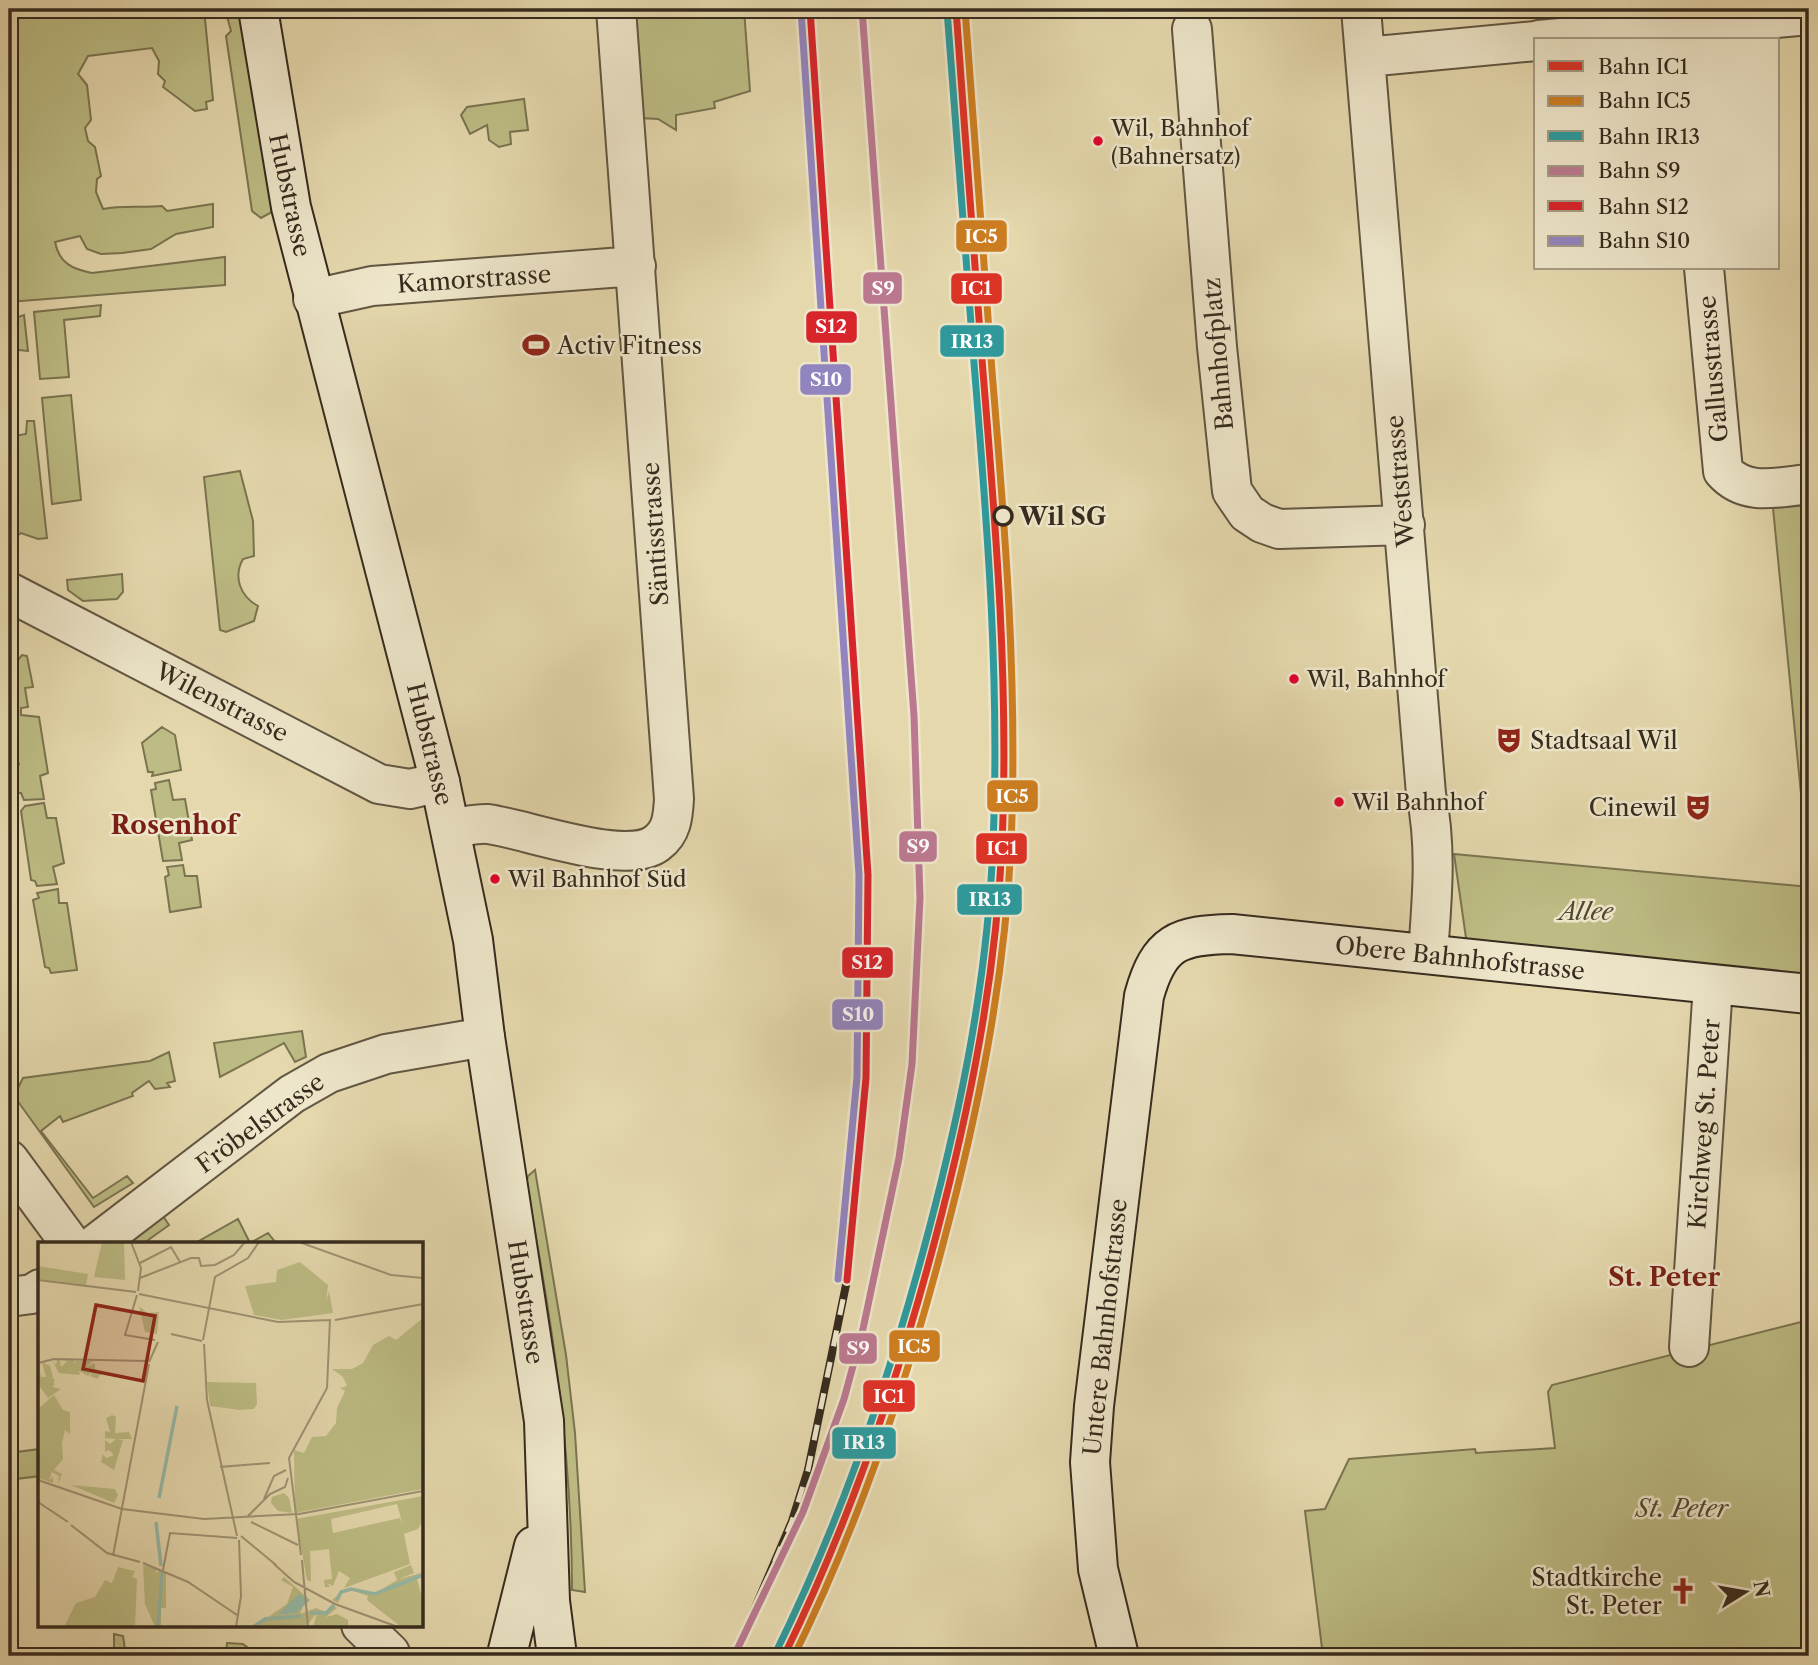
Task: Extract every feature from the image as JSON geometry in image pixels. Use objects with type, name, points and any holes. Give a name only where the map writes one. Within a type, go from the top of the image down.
[{"type":"street","name":"Hubstrasse","points":[[258,9],[280,151],[313,299],[440,782],[473,940],[485,1037],[544,1421],[550,1601],[557,1656]]},
{"type":"street","name":"Säntisstrasse","points":[[451,828],[486,824],[625,852],[656,844],[667,833],[673,820],[674,799],[616,9]]},
{"type":"street","name":"Weststrasse","points":[[1361,9],[1380,270],[1405,526],[1426,794],[1434,855],[1428,953]]},
{"type":"street","points":[[1557,38],[1809,15]]},
{"type":"street","name":"Bahnhofplatz","points":[[1192,29],[1217,347],[1232,491],[1247,513],[1279,530],[1405,526]]},
{"type":"street","points":[[1366,57],[1534,40]]},
{"type":"street","name":"Kamorstrasse","points":[[313,299],[372,286],[636,266]]},
{"type":"street","name":"Gallusstrasse","points":[[1704,270],[1723,471],[1739,485],[1749,488],[1809,484]]},
{"type":"street","name":"Wilenstrasse","points":[[9,592],[379,784],[410,789],[440,782]]},
{"type":"street","name":"Obere Bahnhofstrasse","points":[[1144,996],[1154,963],[1165,950],[1180,941],[1209,934],[1428,953],[1809,994]]},
{"type":"street","name":"Kirchweg St. Peter","points":[[1689,1347],[1713,985]]},
{"type":"street","name":"Untere Bahnhofstrasse","points":[[1119,1656],[1098,1569],[1090,1462],[1094,1406],[1144,996]]},
{"type":"street","name":"Fröbelstrasse","points":[[98,1242],[292,1094],[329,1073],[357,1062],[485,1037]]},
{"type":"street","points":[[9,1160],[69,1242]]},
{"type":"street","points":[[9,1297],[38,1290]]},
{"type":"street","name":"Hubstrasse","points":[[505,1655],[523,1598],[546,1490]]},
{"type":"street","points":[[362,1626],[390,1653]]},
{"type":"street","points":[[505,1655],[534,1651],[548,1656]]},
{"type":"green space","points":[[27,9],[204,9],[213,100],[206,102],[207,109],[195,111],[163,87],[165,81],[158,74],[159,61],[152,48],[88,56],[78,74],[87,85],[91,120],[85,128],[88,141],[95,147],[101,176],[97,179],[96,192],[103,209],[162,206],[167,211],[213,204],[213,227],[176,234],[151,249],[122,253],[101,254],[87,249],[80,236],[55,242],[63,260],[92,273],[225,257],[225,285],[9,302],[9,19],[27,16]]},
{"type":"green space","points":[[225,9],[241,9],[272,212],[261,218],[252,211],[226,36],[231,31]]},
{"type":"green space","points":[[630,9],[744,9],[750,91],[714,102],[715,108],[676,115],[676,130],[658,119],[640,118]]},
{"type":"green space","points":[[524,99],[528,130],[510,132],[511,144],[499,147],[489,140],[487,125],[470,134],[461,115],[467,107]]},
{"type":"green space","points":[[101,305],[100,316],[64,320],[69,377],[40,379],[34,312]]},
{"type":"green space","points":[[24,315],[28,351],[9,349],[9,320]]},
{"type":"green space","points":[[71,395],[81,500],[52,504],[42,398]]},
{"type":"green space","points":[[27,421],[34,421],[47,538],[38,539],[21,533],[14,538],[12,530],[9,529],[9,437],[26,434]]},
{"type":"green space","points":[[240,471],[253,521],[254,556],[243,559],[239,579],[247,597],[258,606],[254,621],[226,632],[220,630],[204,477]]},
{"type":"green space","points":[[1809,505],[1809,793],[1801,794],[1773,508]]},
{"type":"green space","points":[[122,574],[123,592],[117,599],[83,601],[68,590],[67,580]]},
{"type":"green space","points":[[22,655],[27,656],[33,687],[25,688],[28,707],[21,708],[21,715],[39,717],[48,773],[40,776],[44,799],[24,800],[21,793],[18,793],[14,769],[19,764],[17,759],[12,761],[9,671]]},
{"type":"green space","points":[[162,727],[175,735],[181,770],[152,776],[153,772],[148,772],[142,743]]},
{"type":"green space","points":[[169,780],[173,800],[185,799],[192,840],[179,843],[182,860],[163,861],[151,790],[156,789],[155,783]]},
{"type":"green space","points":[[44,803],[47,818],[56,818],[64,863],[53,867],[57,884],[37,886],[35,881],[31,880],[21,811],[25,806]]},
{"type":"green space","name":"Allee","points":[[1454,854],[1809,887],[1809,977],[1467,945]]},
{"type":"green space","points":[[183,865],[185,876],[197,876],[201,907],[170,912],[165,877],[169,875],[167,867]]},
{"type":"green space","points":[[58,889],[59,903],[67,903],[77,970],[51,973],[49,968],[45,967],[33,900],[39,898],[37,893]]},
{"type":"green space","points":[[302,1031],[306,1057],[295,1062],[284,1043],[220,1077],[214,1043]]},
{"type":"green space","points":[[169,1052],[175,1081],[167,1083],[170,1087],[155,1089],[149,1081],[132,1093],[133,1096],[63,1122],[60,1116],[41,1131],[93,1198],[127,1176],[133,1183],[94,1207],[14,1096],[23,1078],[150,1061]]},
{"type":"green space","points":[[535,1170],[566,1355],[575,1433],[585,1592],[572,1590],[568,1488],[559,1386],[526,1184],[528,1176]]},
{"type":"green space","points":[[161,1213],[169,1225],[145,1242],[121,1242]]},
{"type":"green space","points":[[238,1219],[250,1242],[200,1242]]},
{"type":"green space","points":[[268,1233],[275,1242],[252,1242]]},
{"type":"green space","name":"St. Peter","points":[[1809,1320],[1809,1656],[1323,1656],[1305,1511],[1325,1509],[1349,1459],[1475,1449],[1476,1453],[1555,1448],[1548,1392],[1552,1385]]},
{"type":"green space","points":[[38,1449],[38,1476],[16,1479],[17,1505],[9,1506],[9,1453]]},
{"type":"green space","points":[[114,1634],[123,1636],[126,1656],[114,1656]]},
{"type":"green space","points":[[227,1643],[243,1644],[258,1656],[226,1656]]},
{"type":"railway","points":[[737,1650],[792,1521],[808,1470],[847,1280]]},
{"type":"rail line","name":"S12","points":[[810,9],[868,875],[866,1078],[847,1280]]},
{"type":"rail line","name":"S9","points":[[734,1656],[803,1512],[844,1399],[863,1329],[899,1158],[912,1064],[920,898],[914,716],[862,9]]},
{"type":"rail line","name":"IC1","points":[[784,1656],[851,1502],[906,1344],[960,1139],[980,1042],[994,943],[1004,785],[1000,608],[956,9]]},
{"type":"rail line","name":"IC5","points":[[794,1656],[860,1505],[897,1402],[929,1297],[968,1145],[988,1046],[1003,945],[1013,785],[1009,608],[965,9]]},
{"type":"rail line","name":"S10","points":[[801,10],[859,875],[857,1077],[838,1279]]},
{"type":"rail line","name":"IR13","points":[[776,1652],[843,1499],[898,1341],[952,1137],[986,942],[995,783],[991,603],[947,10]]},
{"type":"place","name":"Wil, Bahnhof (Bahnersatz)","points":[[1098,141]]},
{"type":"place","name":"Activ Fitness","points":[[536,345]]},
{"type":"place","name":"Wil SG","points":[[1003,516]]},
{"type":"place","name":"Wil, Bahnhof","points":[[1294,679]]},
{"type":"place","name":"Stadtsaal Wil","points":[[1509,740]]},
{"type":"place","name":"Wil Bahnhof","points":[[1339,802]]},
{"type":"place","name":"Cinewil","points":[[1698,807]]},
{"type":"place","name":"Wil Bahnhof Süd","points":[[495,879]]},
{"type":"place","name":"Stadtkirche St. Peter","points":[[1683,1591]]},
{"type":"district","name":"Rosenhof","points":[[174,825]]},
{"type":"district","name":"St. Peter","points":[[1664,1277]]}]
